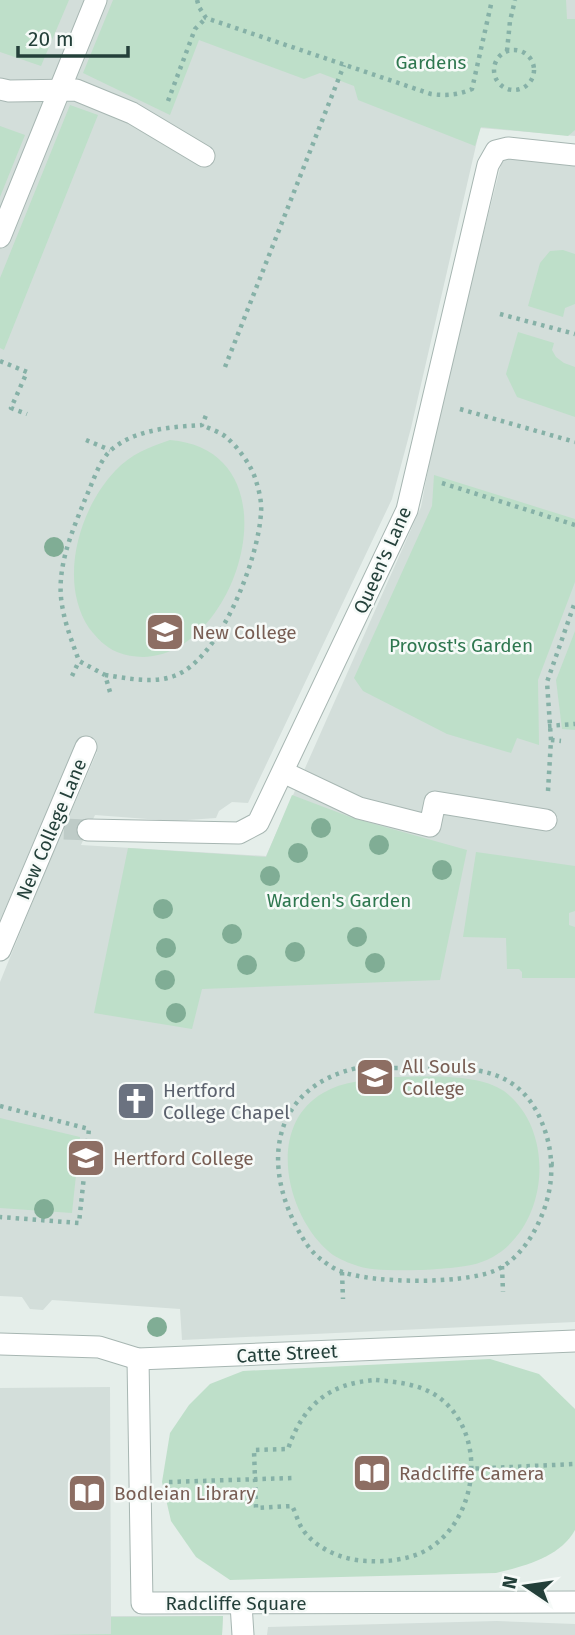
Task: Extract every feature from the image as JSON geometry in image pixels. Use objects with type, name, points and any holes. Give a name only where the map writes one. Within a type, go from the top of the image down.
[{"type":"street","points":[[0,237],[96,0]]},
{"type":"street","points":[[0,89],[76,90],[132,113],[204,156]]},
{"type":"street","name":"Queen's Lane","points":[[88,830],[239,833],[258,823],[407,510],[488,165],[496,152],[509,148],[575,155]]},
{"type":"street","name":"New College Lane","points":[[0,950],[58,829],[86,747]]},
{"type":"street","points":[[283,772],[359,808],[430,826],[435,802],[546,820]]},
{"type":"street","name":"Catte Street","points":[[0,1344],[99,1347],[138,1359],[575,1341]]},
{"type":"street","name":"Radcliffe Square","points":[[138,1359],[142,1602],[575,1602]]},
{"type":"street","points":[[242,1604],[243,1635]]},
{"type":"path","points":[[197,0],[206,18],[431,94],[444,96],[472,89],[492,0]]},
{"type":"path","points":[[507,51],[515,0]]},
{"type":"path","points":[[158,128],[195,29],[206,18]]},
{"type":"path","points":[[520,50],[534,65],[533,78],[524,88],[510,90],[495,79],[494,65],[501,54],[507,51],[520,50]]},
{"type":"path","points":[[225,367],[344,65]]},
{"type":"path","points":[[500,314],[575,334]]},
{"type":"path","points":[[0,361],[27,372],[11,408],[27,414]]},
{"type":"path","points":[[456,408],[575,442]]},
{"type":"path","points":[[202,425],[207,413]]},
{"type":"path","points":[[72,676],[79,661],[62,606],[63,561],[97,472],[110,450],[137,435],[171,427],[202,425],[226,437],[243,456],[256,478],[261,512],[251,567],[222,628],[200,659],[174,676],[145,680],[105,675],[79,661]]},
{"type":"path","points":[[86,440],[110,450]]},
{"type":"path","points":[[441,483],[575,525]]},
{"type":"path","points":[[546,820],[551,740],[547,682],[575,602]]},
{"type":"path","points":[[105,675],[110,692]]},
{"type":"path","points":[[548,726],[575,724]]},
{"type":"path","points":[[551,740],[561,741]]},
{"type":"path","points":[[461,1068],[482,1070],[505,1078],[528,1097],[543,1124],[554,1164],[538,1227],[517,1255],[502,1266],[494,1271],[435,1280],[363,1278],[342,1272],[319,1259],[304,1241],[287,1208],[277,1174],[280,1132],[295,1103],[314,1087],[346,1071],[357,1069],[461,1068]]},
{"type":"path","points":[[0,1106],[89,1129],[79,1223],[0,1217]]},
{"type":"path","points":[[502,1266],[503,1292]]},
{"type":"path","points":[[342,1272],[344,1298]]},
{"type":"path","points":[[376,1380],[419,1387],[438,1396],[453,1412],[467,1436],[471,1451],[469,1469],[464,1507],[452,1528],[423,1552],[401,1560],[355,1561],[331,1553],[304,1531],[292,1506],[257,1508],[254,1450],[288,1449],[295,1430],[309,1408],[336,1388],[355,1381],[376,1380]]},
{"type":"path","points":[[469,1469],[575,1464]]},
{"type":"path","points":[[162,1482],[292,1478]]},
{"type":"shaded area","points":[[0,0],[575,0],[575,136],[480,128],[411,428],[392,499],[248,803],[232,802],[219,811],[216,818],[174,821],[95,815],[81,845],[266,856],[421,507],[442,396],[503,157],[575,163],[575,1322],[182,1340],[180,1309],[52,1300],[43,1310],[30,1309],[22,1297],[0,1296],[0,982],[97,752],[76,743],[0,921]]},
{"type":"shaded area","points":[[110,1387],[111,1616],[223,1616],[222,1635],[0,1635],[0,1388]]},
{"type":"shaded area","points":[[497,1621],[575,1624],[575,1635],[267,1635],[268,1627]]},
{"type":"green space","points":[[0,0],[69,0],[41,66],[0,52]]},
{"type":"green space","name":"Gardens","points":[[113,0],[566,0],[567,19],[575,19],[575,130],[568,136],[481,127],[475,146],[358,100],[354,86],[320,73],[304,79],[199,40],[170,115],[83,73]]},
{"type":"green space","points":[[70,105],[98,115],[4,350],[0,348],[0,278]]},
{"type":"green space","points":[[0,126],[25,135],[0,197]]},
{"type":"green space","points":[[563,250],[575,254],[575,304],[565,308],[563,317],[528,306],[540,263],[550,251]]},
{"type":"green space","points":[[518,332],[554,343],[552,350],[556,357],[575,367],[575,417],[517,397],[506,374]]},
{"type":"green space","points":[[170,440],[213,454],[237,484],[244,523],[238,566],[219,607],[191,638],[156,655],[117,652],[95,635],[80,609],[74,568],[77,546],[91,505],[115,471],[141,452]]},
{"type":"green space","name":"Provost's Garden","points":[[434,475],[575,519],[575,582],[538,680],[539,745],[517,738],[511,753],[447,734],[363,691],[354,678],[432,506]]},
{"type":"green space","points":[[575,631],[575,730],[562,729],[556,680]]},
{"type":"green space","name":"Warden's Garden","points":[[292,795],[353,818],[467,850],[440,980],[202,989],[192,1029],[94,1013],[128,848],[266,857]]},
{"type":"green space","points":[[476,852],[575,866],[575,911],[569,913],[569,925],[575,927],[575,978],[522,978],[519,969],[507,969],[506,938],[463,937]]},
{"type":"green space","points":[[389,1077],[448,1077],[479,1081],[504,1091],[523,1110],[534,1134],[539,1161],[538,1188],[530,1215],[516,1237],[496,1255],[460,1267],[378,1270],[355,1265],[337,1257],[313,1234],[301,1214],[288,1170],[288,1147],[294,1126],[305,1108],[323,1093],[355,1082]]},
{"type":"green space","points":[[0,1118],[80,1137],[72,1213],[0,1208]]},
{"type":"green space","points":[[490,1359],[539,1374],[575,1409],[575,1530],[551,1554],[496,1573],[230,1580],[196,1557],[171,1521],[162,1482],[170,1433],[189,1405],[210,1384],[243,1371]]},
{"type":"green space","points":[[223,1616],[222,1635],[52,1635],[111,1634],[111,1617]]},
{"type":"tunnel","points":[[64,829],[88,830]]},
{"type":"place","name":"New College","points":[[165,632]]},
{"type":"place","name":"All Souls College","points":[[375,1077]]},
{"type":"place","name":"Hertford College Chapel","points":[[136,1101]]},
{"type":"place","name":"Hertford College","points":[[86,1158]]},
{"type":"place","name":"Radcliffe Camera","points":[[372,1473]]},
{"type":"place","name":"Bodleian Library","points":[[87,1493]]}]
